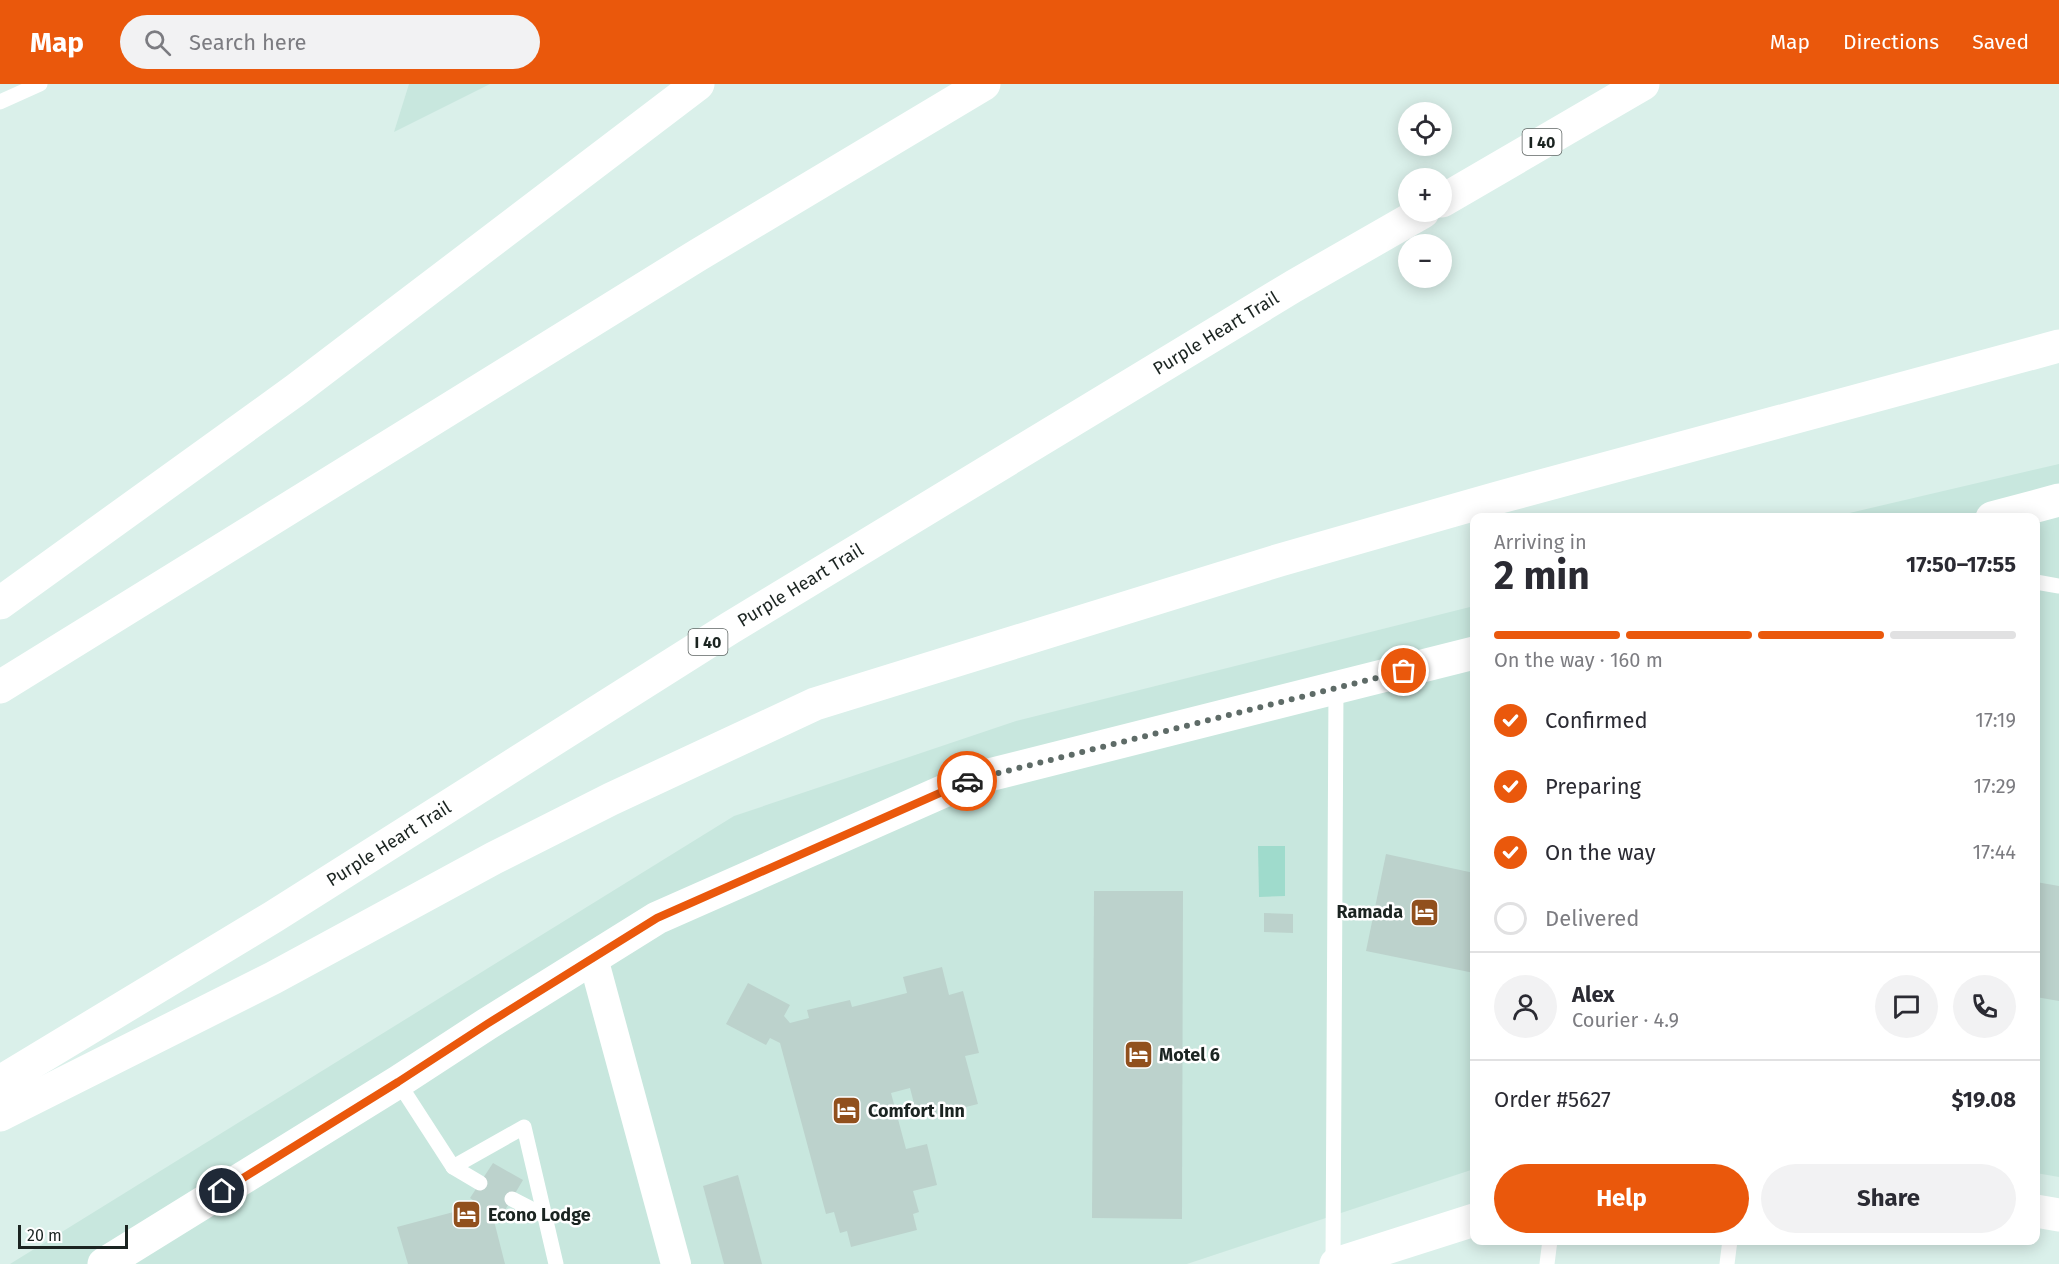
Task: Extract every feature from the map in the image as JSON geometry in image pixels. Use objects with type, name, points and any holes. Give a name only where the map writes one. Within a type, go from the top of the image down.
[{"type":"main road","points":[[0,603],[297,389],[630,138],[698,84]]},
{"type":"main road","points":[[0,687],[688,262],[984,84]]},
{"type":"main road","name":"I 40","points":[[1452,195],[1643,84]]},
{"type":"main road","name":"Purple Heart Trail","points":[[0,1082],[283,910],[729,628],[1284,292],[1406,222]]},
{"type":"main road","points":[[0,1115],[273,978],[515,847],[611,799],[814,704],[1302,553],[2059,346]]},
{"type":"main road","points":[[2011,513],[2059,500]]},
{"type":"main road","points":[[104,1264],[657,918],[969,780],[1470,654]]},
{"type":"main road","points":[[2040,1211],[2059,1215]]},
{"type":"main road","points":[[1335,1264],[1470,1221]]},
{"type":"street","points":[[593,958],[676,1264]]},
{"type":"lane","points":[[0,102],[40,84]]},
{"type":"lane","points":[[2040,583],[2059,586]]},
{"type":"lane","points":[[1335,1264],[1336,688]]},
{"type":"lane","points":[[398,1082],[453,1167],[480,1183]]},
{"type":"lane","points":[[453,1167],[524,1127],[556,1264]]},
{"type":"lane","points":[[512,1199],[545,1216]]},
{"type":"lane","points":[[1547,1264],[1549,1245]]},
{"type":"lane","points":[[1727,1264],[1729,1245]]},
{"type":"shaded area","points":[[409,84],[490,84],[394,132]]},
{"type":"shaded area","points":[[2059,464],[2059,1177],[2040,1174],[2040,513],[1849,513]]},
{"type":"shaded area","points":[[1470,607],[1470,1170],[1187,1264],[10,1264],[734,816],[1016,721]]},
{"type":"shaded area","points":[[1258,846],[1285,846],[1285,896],[1259,897]]},
{"type":"building","name":"Ramada","points":[[1386,854],[1470,872],[1470,972],[1366,951]]},
{"type":"building","points":[[2040,883],[2059,886],[2059,1001],[2040,998]]},
{"type":"building","name":"Motel 6","points":[[1094,891],[1183,891],[1182,1219],[1092,1218]]},
{"type":"building","points":[[1264,913],[1293,914],[1293,933],[1264,932]]},
{"type":"building","name":"Comfort Inn","points":[[942,967],[949,995],[963,991],[979,1053],[965,1056],[978,1104],[918,1119],[910,1088],[891,1093],[906,1149],[927,1144],[937,1185],[913,1191],[919,1212],[913,1214],[917,1230],[851,1247],[847,1231],[840,1233],[834,1212],[826,1214],[780,1043],[770,1038],[766,1045],[726,1024],[748,983],[790,1005],[784,1016],[790,1023],[809,1018],[807,1010],[850,1000],[852,1007],[907,993],[903,977]]},
{"type":"building","name":"Econo Lodge","points":[[493,1163],[523,1180],[501,1217],[492,1213],[505,1264],[408,1264],[397,1227],[480,1205],[470,1198]]},
{"type":"building","points":[[738,1175],[762,1264],[724,1264],[703,1186]]},
{"type":"way so far","points":[[967,781],[1404,671]]},
{"type":"place","name":"Ramada","points":[[1424,912]]},
{"type":"place","name":"Motel 6","points":[[1138,1055]]},
{"type":"place","name":"Comfort Inn","points":[[847,1111]]},
{"type":"place","name":"Econo Lodge","points":[[467,1215]]},
{"type":"route","points":[[222,1191],[657,918],[967,781]]}]
